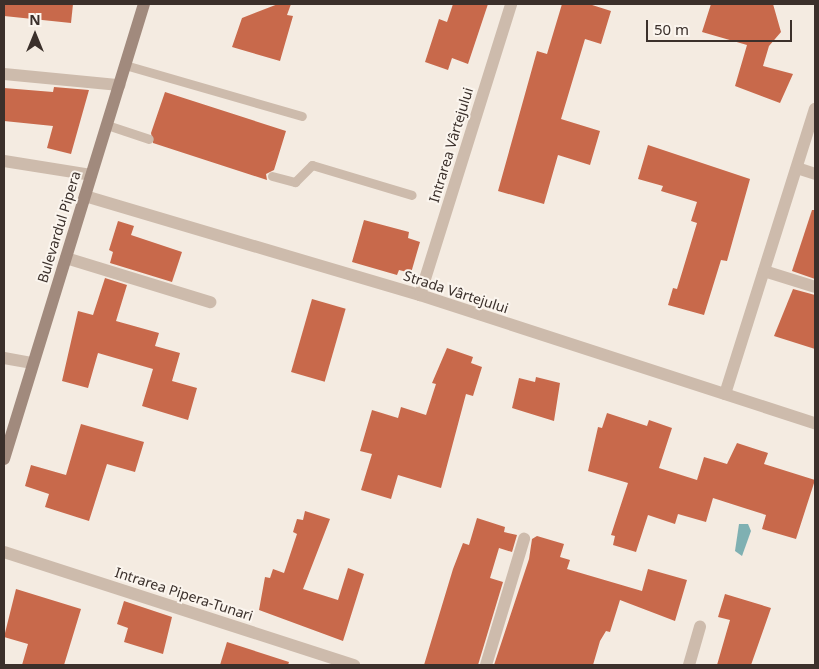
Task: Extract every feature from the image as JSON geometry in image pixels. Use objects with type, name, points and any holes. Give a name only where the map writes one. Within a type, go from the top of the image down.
[{"type":"main road","name":"Bulevardul Pipera","points":[[4,459],[144,4]]},
{"type":"street","name":"Intrarea Vârtejului","points":[[420,295],[510,4]]},
{"type":"street","points":[[4,74],[119,85]]},
{"type":"street","points":[[725,394],[815,110]]},
{"type":"street","points":[[4,161],[91,175]]},
{"type":"street","points":[[797,168],[815,174]]},
{"type":"street","name":"Strada Vârtejului","points":[[85,196],[420,295],[815,423]]},
{"type":"street","points":[[66,258],[210,302]]},
{"type":"street","points":[[764,271],[815,287]]},
{"type":"street","points":[[4,358],[33,363]]},
{"type":"street","points":[[486,665],[524,539]]},
{"type":"street","name":"Intrarea Pipera-Tunari","points":[[4,552],[354,665]]},
{"type":"street","points":[[689,665],[700,627]]},
{"type":"lane","points":[[125,65],[302,116]]},
{"type":"lane","points":[[107,125],[150,139]]},
{"type":"lane","points":[[272,176],[295,182],[312,166],[412,195]]},
{"type":"water","points":[[739,524],[748,524],[751,531],[742,556],[735,551]]},
{"type":"building","points":[[4,4],[73,4],[71,23],[4,16]]},
{"type":"building","points":[[278,4],[291,4],[287,15],[293,16],[280,61],[232,47],[242,18]]},
{"type":"building","points":[[453,4],[488,4],[468,64],[452,58],[448,70],[425,62],[439,19],[447,22]]},
{"type":"building","points":[[562,4],[589,4],[611,11],[601,44],[585,39],[561,119],[600,131],[590,165],[558,155],[544,204],[498,191],[537,51],[547,54]]},
{"type":"building","points":[[711,4],[773,4],[781,32],[769,46],[763,66],[793,74],[780,103],[735,86],[747,45],[702,32]]},
{"type":"building","points":[[54,87],[89,90],[71,154],[47,148],[53,126],[4,121],[4,88],[53,92]]},
{"type":"building","points":[[165,92],[286,131],[274,170],[266,174],[267,180],[153,143],[151,133]]},
{"type":"building","points":[[648,145],[750,179],[727,261],[721,260],[704,315],[668,305],[673,288],[677,289],[697,223],[691,221],[697,202],[661,191],[663,186],[638,179]]},
{"type":"building","points":[[812,210],[815,210],[815,279],[792,271]]},
{"type":"building","points":[[364,220],[409,232],[408,238],[420,242],[411,273],[399,270],[397,275],[352,262]]},
{"type":"building","points":[[118,221],[134,226],[131,235],[182,252],[172,282],[110,263],[113,252],[109,250]]},
{"type":"building","points":[[105,278],[127,285],[116,321],[159,333],[155,346],[180,353],[172,381],[197,388],[188,420],[142,406],[153,369],[98,353],[88,388],[62,381],[78,311],[93,315]]},
{"type":"building","points":[[793,289],[815,295],[815,349],[774,336]]},
{"type":"building","points":[[312,299],[346,309],[325,382],[291,372]]},
{"type":"building","points":[[447,348],[473,357],[471,363],[482,367],[473,396],[466,394],[441,488],[398,475],[391,499],[361,490],[372,454],[360,451],[372,410],[398,418],[401,407],[426,415],[436,384],[432,383]]},
{"type":"building","points":[[536,377],[560,383],[554,421],[512,408],[519,378],[535,382]]},
{"type":"building","points":[[607,413],[647,426],[649,420],[672,428],[659,468],[697,480],[704,457],[727,464],[737,443],[768,453],[764,464],[815,480],[796,539],[762,529],[766,515],[713,498],[706,522],[678,514],[675,524],[648,515],[636,552],[613,545],[615,536],[611,535],[628,483],[588,471],[598,427],[602,428]]},
{"type":"building","points":[[81,424],[144,442],[135,472],[107,464],[89,521],[45,507],[49,494],[25,486],[31,465],[66,475]]},
{"type":"building","points":[[305,511],[330,519],[303,589],[338,600],[348,568],[364,574],[343,641],[259,610],[265,577],[270,578],[273,569],[284,573],[297,534],[293,532],[297,519],[303,520]]},
{"type":"building","points":[[477,518],[505,527],[504,532],[517,535],[512,552],[499,548],[490,578],[503,582],[478,665],[424,665],[453,569],[463,543],[469,545]]},
{"type":"building","points":[[537,536],[564,544],[560,557],[570,560],[567,569],[642,591],[648,569],[687,580],[675,621],[620,600],[610,632],[606,631],[600,641],[593,665],[494,665],[529,559],[532,539]]},
{"type":"building","points":[[16,589],[81,609],[64,665],[22,665],[28,644],[4,637]]},
{"type":"building","points":[[725,594],[771,608],[751,665],[717,665],[730,620],[718,617]]},
{"type":"building","points":[[124,601],[172,617],[163,654],[124,642],[128,628],[117,624]]},
{"type":"building","points":[[227,642],[289,662],[288,665],[220,665]]}]
